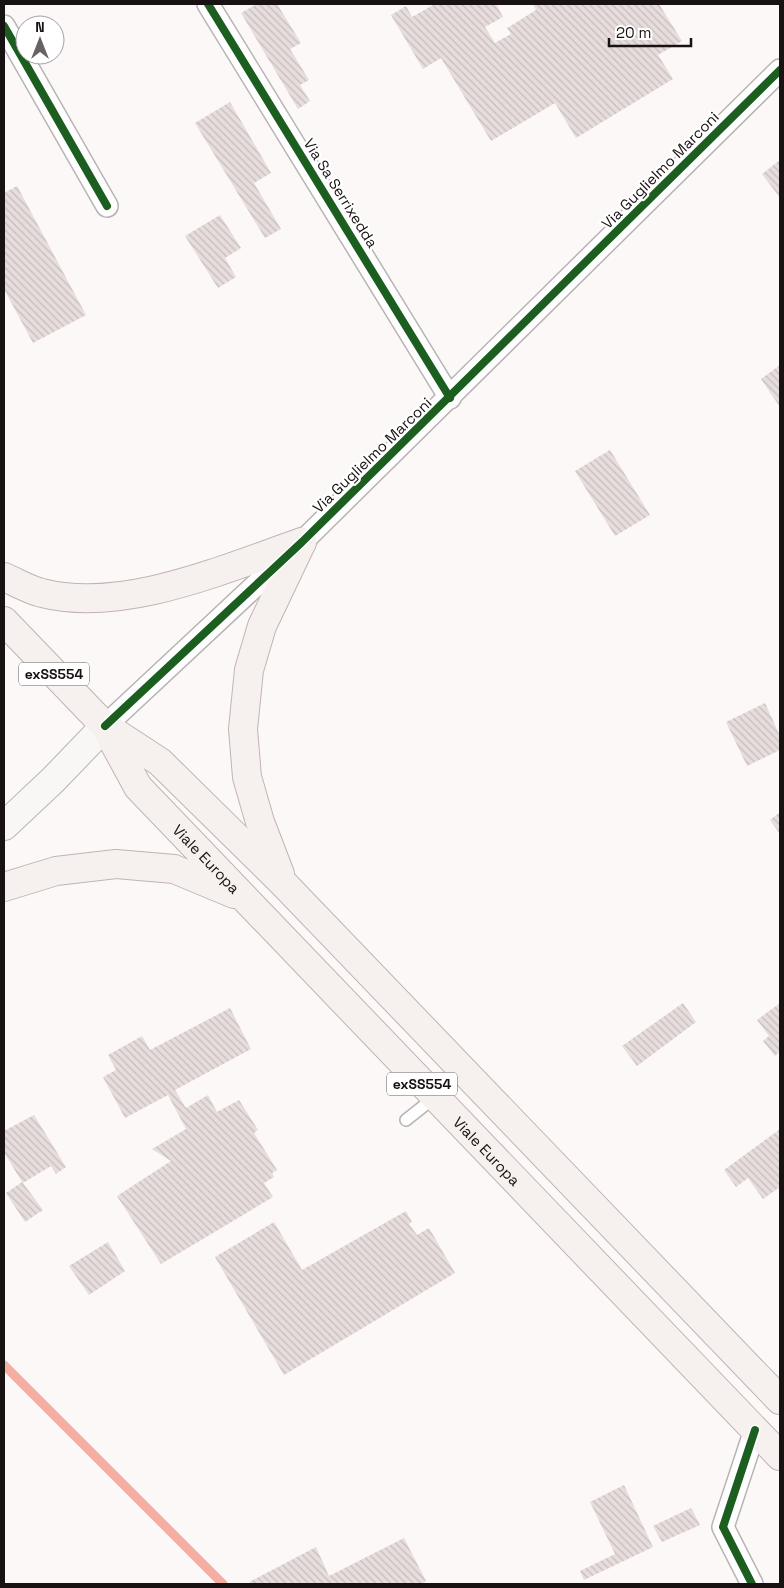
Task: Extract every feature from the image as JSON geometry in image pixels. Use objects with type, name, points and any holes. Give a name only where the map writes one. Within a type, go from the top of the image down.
[{"type":"main road","points":[[4,577],[42,593],[82,599],[122,597],[189,580],[302,542]]},
{"type":"main road","points":[[284,883],[260,822],[247,777],[243,729],[249,670],[262,626],[302,542]]},
{"type":"main road","name":"Viale Europa","points":[[4,621],[105,726],[160,762],[284,883],[780,1400]]},
{"type":"main road","name":"Viale Europa","points":[[105,726],[138,787],[780,1456]]},
{"type":"main road","name":"Via Guglielmo Marconi","points":[[4,826],[54,780],[105,726]]},
{"type":"main road","points":[[4,887],[56,871],[116,864],[174,869],[246,900]]},
{"type":"street","name":"Via Sa Serrixedda","points":[[208,4],[450,398]]},
{"type":"street","points":[[4,26],[107,206]]},
{"type":"street","name":"Via Guglielmo Marconi","points":[[105,726],[302,542],[450,398],[780,70]]},
{"type":"street","points":[[752,1584],[723,1527],[755,1430]]},
{"type":"lane","points":[[406,1120],[435,1097]]},
{"type":"building","points":[[257,4],[277,4],[301,43],[290,49],[309,80],[300,85],[310,101],[298,109],[241,13]]},
{"type":"building","points":[[435,4],[496,4],[503,17],[485,27],[495,43],[511,34],[507,28],[536,10],[533,4],[659,4],[682,41],[658,55],[673,79],[576,138],[555,103],[491,141],[441,58],[423,69],[391,15],[406,6],[412,17]]},
{"type":"building","points":[[230,102],[271,173],[254,183],[281,229],[265,238],[195,123]]},
{"type":"building","points":[[780,160],[780,198],[762,174]]},
{"type":"building","points":[[17,186],[86,315],[33,343],[4,289],[4,193]]},
{"type":"building","points":[[220,215],[241,248],[225,258],[236,277],[218,288],[185,236]]},
{"type":"building","points":[[780,365],[780,407],[761,379]]},
{"type":"building","points":[[610,450],[650,515],[615,536],[575,471]]},
{"type":"building","points":[[765,703],[780,736],[780,750],[747,766],[726,722]]},
{"type":"building","points":[[780,812],[780,834],[770,820]]},
{"type":"building","points":[[683,1003],[696,1022],[637,1066],[622,1046]]},
{"type":"building","points":[[780,1003],[780,1051],[775,1056],[763,1041],[769,1036],[757,1020]]},
{"type":"building","points":[[230,1008],[251,1049],[175,1090],[186,1108],[208,1095],[217,1112],[239,1100],[258,1130],[254,1133],[277,1170],[272,1173],[274,1177],[264,1183],[273,1197],[161,1264],[117,1196],[171,1161],[152,1149],[186,1129],[168,1095],[125,1118],[103,1077],[116,1070],[108,1055],[142,1036],[150,1050]]},
{"type":"building","points":[[34,1115],[66,1167],[56,1174],[51,1166],[23,1183],[43,1210],[25,1222],[6,1193],[22,1182],[4,1152],[4,1131]]},
{"type":"building","points":[[780,1129],[780,1187],[763,1199],[748,1178],[736,1187],[724,1170]]},
{"type":"building","points":[[406,1211],[412,1222],[409,1224],[417,1235],[429,1228],[455,1273],[284,1375],[215,1257],[274,1222],[302,1270]]},
{"type":"building","points":[[108,1242],[125,1271],[89,1295],[69,1266]]},
{"type":"building","points":[[624,1485],[653,1547],[584,1580],[580,1571],[615,1554],[590,1502]]},
{"type":"building","points":[[691,1508],[700,1525],[662,1542],[653,1526]]},
{"type":"building","points":[[404,1538],[426,1581],[421,1584],[252,1584],[249,1582],[316,1547],[329,1576]]},
{"type":"waterway","points":[[4,1365],[223,1584]]},
{"type":"cycle path","points":[[208,4],[450,398]]},
{"type":"cycle path","points":[[4,26],[107,206]]},
{"type":"cycle path","points":[[105,726],[302,542],[780,70]]},
{"type":"cycle path","points":[[752,1584],[723,1527],[755,1430]]}]
